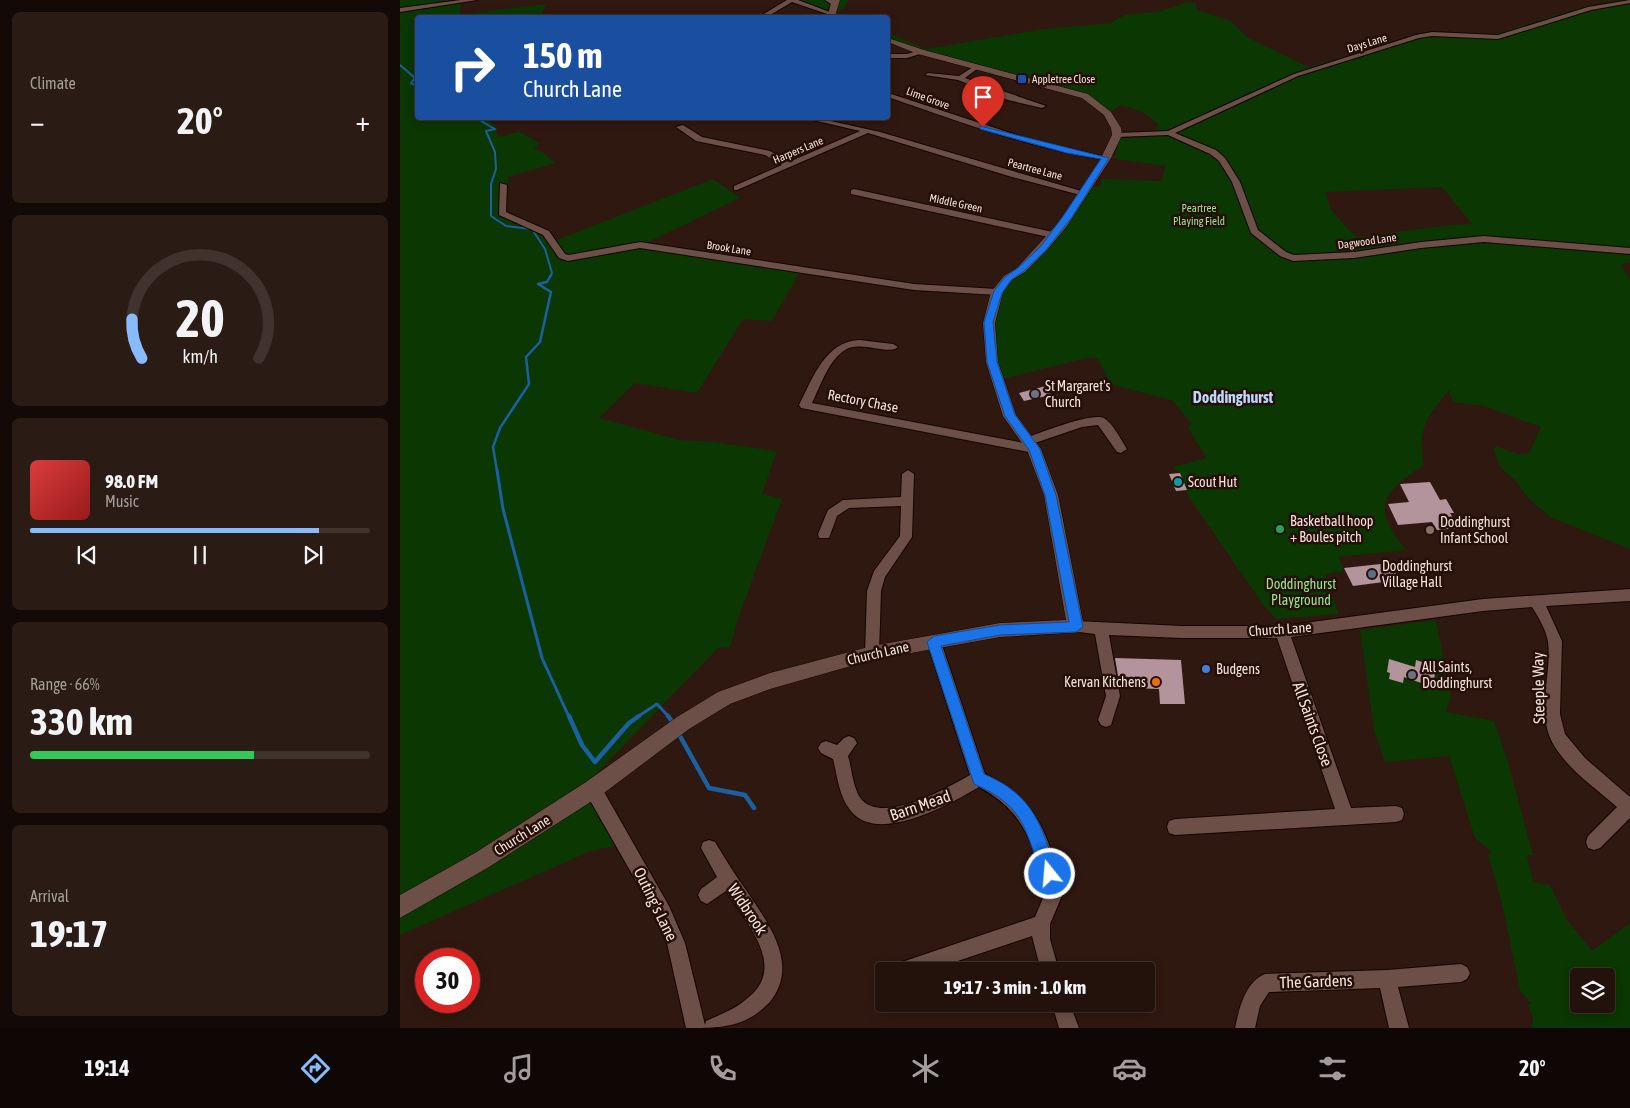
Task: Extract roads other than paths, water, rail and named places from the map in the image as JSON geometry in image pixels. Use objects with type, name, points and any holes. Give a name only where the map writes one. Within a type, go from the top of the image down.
[{"type":"street","points":[[400,10],[474,0]]},
{"type":"street","points":[[764,15],[792,0],[831,15]]},
{"type":"street","points":[[832,1],[834,15]]},
{"type":"street","name":"Days Lane","points":[[1117,135],[1169,133],[1296,75],[1418,36],[1432,34],[1498,37],[1559,20],[1590,8],[1630,1]]},
{"type":"street","points":[[890,41],[920,52],[1085,96],[1108,114],[1116,128],[1117,135],[1106,158],[1053,236],[1030,262],[1008,278],[997,292],[989,322],[992,362],[1010,416],[1032,445],[1051,495],[1076,627]]},
{"type":"street","points":[[890,56],[907,56],[920,52]]},
{"type":"street","points":[[960,78],[978,66]]},
{"type":"street","points":[[928,75],[960,78],[966,83],[1042,106]]},
{"type":"street","name":"Lime Grove","points":[[890,96],[935,113],[991,130],[1069,152],[1106,158]]},
{"type":"street","name":"Peartree Lane","points":[[817,120],[867,131],[1046,185],[1084,193]]},
{"type":"street","points":[[680,127],[699,138],[714,143],[767,153],[789,166]]},
{"type":"street","name":"Harpers Lane","points":[[737,188],[867,131]]},
{"type":"street","name":"Dagwood Lane","points":[[1169,133],[1213,152],[1222,160],[1236,182],[1254,231],[1283,254],[1293,258],[1354,256],[1421,245],[1484,240],[1630,251]]},
{"type":"street","name":"Brook Lane","points":[[503,185],[502,213],[546,234],[562,256],[568,258],[640,245],[732,261],[914,287],[997,292]]},
{"type":"street","name":"Middle Green","points":[[854,192],[1053,236]]},
{"type":"street","name":"Rectory Chase","points":[[893,346],[852,343],[839,348],[832,356],[805,405],[1032,445]]},
{"type":"street","points":[[1032,445],[1081,423],[1100,421],[1105,425],[1121,449]]},
{"type":"street","points":[[872,653],[874,591],[879,575],[906,537],[908,474]]},
{"type":"street","points":[[824,534],[832,513],[847,504],[907,501]]},
{"type":"street","name":"Church Lane","points":[[400,907],[482,860],[593,789],[683,722],[724,698],[770,681],[872,653],[1000,630],[1076,627],[1182,632],[1282,632],[1483,605],[1537,603],[1630,595]]},
{"type":"street","name":"Steeple Way","points":[[1537,603],[1552,630],[1555,642],[1553,718],[1558,738],[1573,756],[1630,806]]},
{"type":"street","points":[[1101,628],[1112,696],[1106,720]]},
{"type":"street","name":"All Saints Close","points":[[1282,632],[1346,817]]},
{"type":"street","points":[[934,642],[979,779],[995,786],[1025,810],[1039,840],[1055,891],[1041,924],[1041,939],[1047,962]]},
{"type":"street","name":"Barn Mead","points":[[838,749],[855,805],[870,817],[884,818],[942,800],[979,779]]},
{"type":"street","name":"Outing's Lane","points":[[593,789],[660,907],[676,943],[696,1028]]},
{"type":"street","points":[[1594,842],[1630,806]]},
{"type":"street","points":[[1175,827],[1396,814]]},
{"type":"street","name":"Widbrook","points":[[709,848],[768,937],[774,957],[775,972],[768,989],[756,1004],[713,1028]]},
{"type":"street","name":"Widbrook","points":[[707,895],[728,879]]},
{"type":"street","points":[[929,962],[1041,924]]},
{"type":"street","name":"The Gardens","points":[[1244,1028],[1256,992],[1265,983],[1387,979],[1461,974]]},
{"type":"street","points":[[1387,979],[1399,1028]]},
{"type":"street","points":[[1064,1012],[1069,1028]]},
{"type":"waterway","points":[[400,65],[415,78]]},
{"type":"waterway","points":[[415,78],[411,83],[415,85]]},
{"type":"waterway","points":[[479,120],[495,129],[486,131],[495,152],[496,169],[491,184],[491,216],[506,226],[532,229],[545,249],[551,275]]},
{"type":"waterway","points":[[497,471],[493,447],[500,428],[529,384],[526,357],[540,342],[551,292],[538,284],[547,282],[551,275]]},
{"type":"waterway","points":[[497,470],[503,509],[542,658],[569,717]]},
{"type":"waterway","points":[[637,717],[657,704],[669,717]]},
{"type":"waterway","points":[[569,716],[582,745],[595,762],[629,723],[639,716]]},
{"type":"waterway","points":[[668,716],[671,720]]},
{"type":"waterway","points":[[680,736],[709,788],[745,795],[754,808]]},
{"type":"place","name":"Appletree Close","points":[[1022,79]]},
{"type":"place","name":"St Margaret's Church","points":[[1035,394]]},
{"type":"place","name":"Scout Hut","points":[[1178,482]]},
{"type":"place","name":"Basketball hoop + Boules pitch","points":[[1280,529]]},
{"type":"place","name":"Doddinghurst Infant School","points":[[1430,530]]},
{"type":"place","name":"Doddinghurst Village Hall","points":[[1372,574]]},
{"type":"place","name":"Budgens","points":[[1206,669]]},
{"type":"place","name":"All Saints, Doddinghurst","points":[[1412,675]]},
{"type":"place","name":"Kervan Kitchens","points":[[1156,682]]},
{"type":"district","name":"Doddinghurst","points":[[1233,397]]},
{"type":"park label","name":"Peartree Playing Field","points":[[1199,214]]},
{"type":"park label","name":"Doddinghurst Playground","points":[[1301,592]]}]
